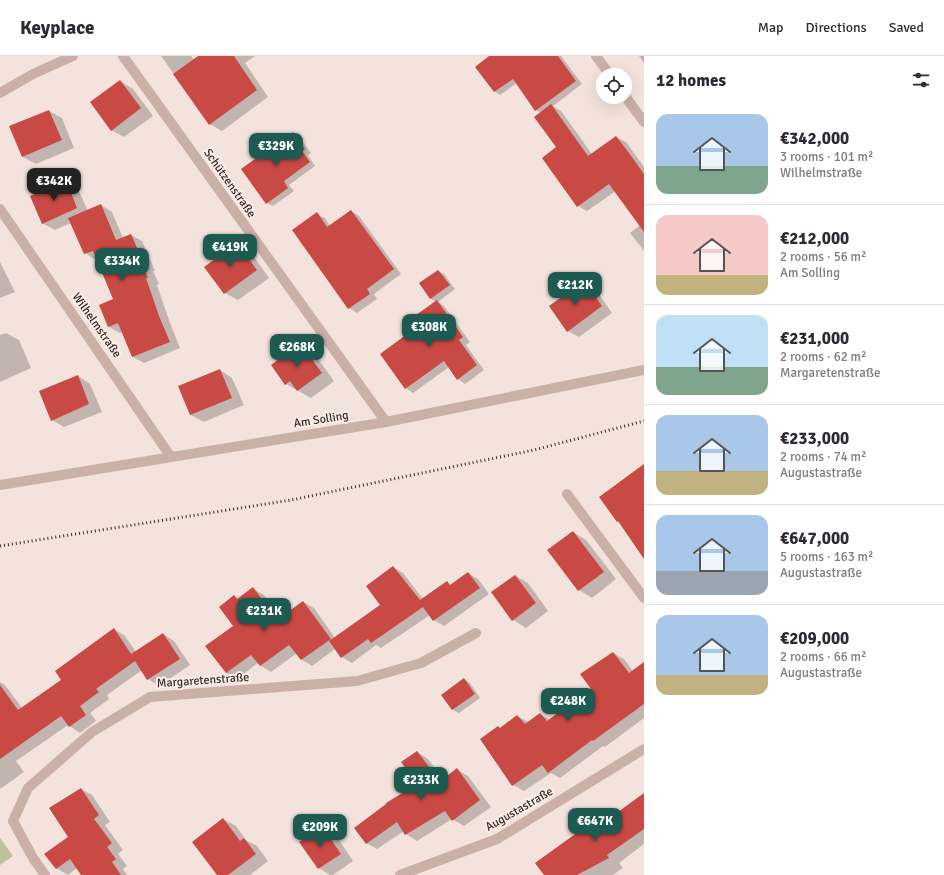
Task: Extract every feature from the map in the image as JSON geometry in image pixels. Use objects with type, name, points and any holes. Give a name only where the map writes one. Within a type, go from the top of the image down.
[{"type":"street","points":[[0,93],[34,74],[73,56]]},
{"type":"street","name":"Schützenstraße","points":[[123,56],[386,422]]},
{"type":"street","points":[[596,56],[605,68]]},
{"type":"street","points":[[631,104],[644,122]]},
{"type":"street","name":"Wilhelmstraße","points":[[0,209],[171,457]]},
{"type":"street","name":"Am Solling","points":[[0,485],[386,422],[644,370]]},
{"type":"street","points":[[567,494],[644,598]]},
{"type":"street","name":"Margaretenstraße","points":[[45,875],[33,858],[13,821],[28,788],[92,732],[150,697],[357,681],[421,663],[476,633]]},
{"type":"street","name":"Augustastraße","points":[[400,875],[496,839],[644,749]]},
{"type":"green space","points":[[0,838],[13,856],[0,865]]},
{"type":"building","points":[[198,56],[234,56],[257,90],[209,125],[173,74]]},
{"type":"building","points":[[489,56],[558,56],[576,81],[535,111],[513,79],[494,92],[475,67]]},
{"type":"building","points":[[120,80],[141,108],[111,131],[90,102]]},
{"type":"building","points":[[551,104],[588,156],[616,136],[629,153],[644,174],[644,232],[609,184],[577,207],[542,158],[556,147],[534,117]]},
{"type":"building","points":[[49,110],[62,140],[22,157],[9,126]]},
{"type":"building","points":[[293,132],[305,149],[302,151],[310,162],[284,181],[288,188],[266,204],[241,169]]},
{"type":"building","points":[[66,180],[77,208],[42,224],[30,196]]},
{"type":"building","points":[[101,204],[116,240],[131,234],[144,264],[143,265],[148,278],[146,278],[170,342],[132,357],[118,323],[108,327],[99,305],[113,299],[93,251],[84,254],[68,218]]},
{"type":"building","points":[[351,210],[394,269],[367,289],[370,294],[348,309],[292,230],[317,212],[327,227]]},
{"type":"building","points":[[237,243],[257,270],[224,294],[204,267]]},
{"type":"building","points":[[438,270],[450,285],[430,299],[419,283]]},
{"type":"building","points":[[584,281],[602,306],[567,332],[549,306]]},
{"type":"building","points":[[437,300],[463,337],[459,340],[477,365],[457,380],[444,361],[405,389],[380,354],[422,323],[416,315]]},
{"type":"building","points":[[300,343],[322,373],[297,391],[290,381],[285,385],[271,365]]},
{"type":"building","points":[[220,369],[232,398],[190,415],[178,386]]},
{"type":"building","points":[[78,375],[89,404],[51,421],[39,391]]},
{"type":"building","points":[[644,464],[644,559],[618,521],[617,522],[599,497]]},
{"type":"building","points":[[573,531],[604,572],[578,591],[547,550]]},
{"type":"building","points":[[393,566],[420,600],[447,581],[450,585],[468,572],[480,588],[433,621],[423,607],[371,643],[368,639],[341,658],[329,641],[380,605],[366,586]]},
{"type":"building","points":[[515,575],[536,603],[512,621],[491,592]]},
{"type":"building","points":[[253,587],[277,620],[303,601],[331,639],[301,660],[289,645],[260,666],[251,655],[226,673],[205,646],[233,626],[219,607],[234,595],[237,599]]},
{"type":"building","points":[[114,628],[131,654],[163,633],[180,659],[147,680],[135,661],[96,689],[99,692],[80,706],[86,715],[69,727],[61,716],[0,759],[0,685],[18,710],[61,680],[55,671]]},
{"type":"building","points":[[613,652],[629,673],[644,662],[644,704],[548,773],[542,765],[512,786],[480,739],[498,726],[500,728],[517,715],[525,724],[540,713],[547,721],[591,689],[580,674]]},
{"type":"building","points":[[464,678],[475,694],[452,710],[441,695]]},
{"type":"building","points":[[417,751],[433,772],[447,776],[457,768],[480,800],[452,821],[445,811],[405,835],[397,822],[366,844],[354,828],[386,803],[417,784],[401,762]]},
{"type":"building","points":[[81,788],[99,815],[94,819],[112,843],[107,847],[116,859],[112,862],[121,875],[81,875],[70,859],[56,869],[44,854],[68,837],[49,808]]},
{"type":"building","points":[[644,793],[644,829],[607,855],[609,858],[577,875],[544,875],[535,863],[603,814],[607,820]]},
{"type":"building","points":[[223,818],[240,841],[244,838],[256,854],[228,875],[217,875],[192,842]]},
{"type":"building","points":[[322,826],[341,854],[318,869],[299,842]]},
{"type":"railway","points":[[0,546],[291,500],[534,450],[644,421]]}]
